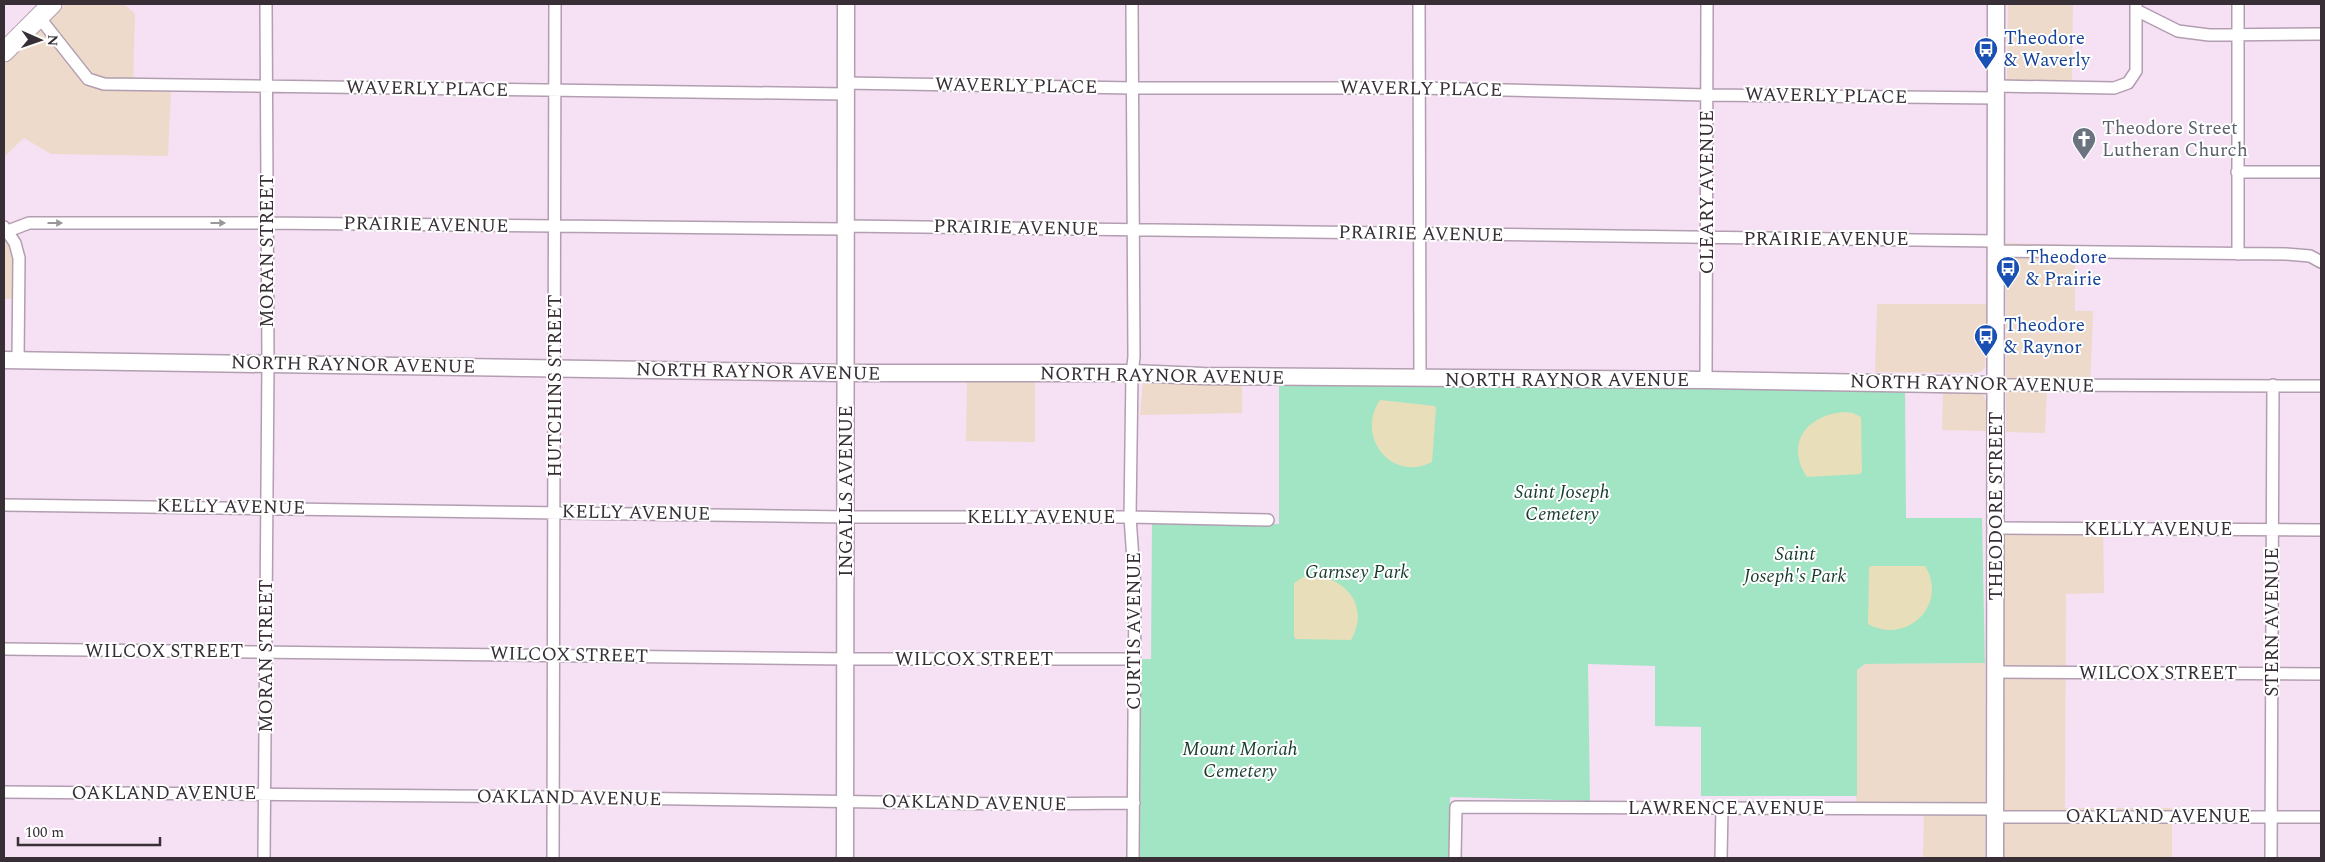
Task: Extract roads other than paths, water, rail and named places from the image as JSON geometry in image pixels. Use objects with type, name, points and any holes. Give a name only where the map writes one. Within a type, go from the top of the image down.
[{"type":"main road","name":"INGALLS AVENUE","points":[[845,858],[846,4]]},
{"type":"main road","name":"THEODORE STREET","points":[[1995,858],[1996,4]]},
{"type":"main road","points":[[4,52],[45,10]]},
{"type":"main road","name":"NORTH RAYNOR AVENUE","points":[[11,360],[846,373],[1025,375],[1132,373],[1203,376],[1706,380],[1996,385]]},
{"type":"street","name":"MORAN STREET","points":[[264,858],[268,364],[266,4]]},
{"type":"street","name":"HUTCHINS STREET","points":[[553,858],[556,369],[555,4]]},
{"type":"street","name":"CURTIS AVENUE","points":[[1132,4],[1134,357],[1132,373],[1130,517],[1135,588],[1133,858]]},
{"type":"street","points":[[1419,4],[1420,379]]},
{"type":"street","name":"CLEARY AVENUE","points":[[1706,380],[1707,4]]},
{"type":"street","points":[[2238,4],[2238,254]]},
{"type":"street","name":"WAVERLY PLACE","points":[[45,10],[88,79],[104,84],[555,90],[1420,88],[1707,95],[1996,92],[2114,88],[2128,82],[2136,70],[2136,7]]},
{"type":"street","points":[[2136,7],[2178,31],[2208,35],[2321,34]]},
{"type":"street","points":[[2237,172],[2321,172]]},
{"type":"street","name":"PRAIRIE AVENUE","points":[[6,229],[29,224],[267,223],[1420,233],[2286,254],[2310,256],[2321,262]]},
{"type":"street","points":[[6,229],[15,243],[19,258],[11,360]]},
{"type":"street","name":"NORTH RAYNOR AVENUE","points":[[1996,385],[2321,386]]},
{"type":"street","name":"STERN AVENUE","points":[[2271,858],[2272,385]]},
{"type":"street","name":"KELLY AVENUE","points":[[4,505],[1268,520]]},
{"type":"street","name":"KELLY AVENUE","points":[[1996,528],[2321,530]]},
{"type":"street","name":"WILCOX STREET","points":[[4,650],[266,651],[845,659],[1134,659]]},
{"type":"street","name":"WILCOX STREET","points":[[1995,672],[2321,674]]},
{"type":"street","name":"OAKLAND AVENUE","points":[[4,792],[1134,804]]},
{"type":"street","name":"LAWRENCE AVENUE","points":[[1455,858],[1456,807],[1722,808],[1995,813]]},
{"type":"street","points":[[1721,858],[1722,808]]},
{"type":"street","name":"OAKLAND AVENUE","points":[[1995,813],[2321,817]]},
{"type":"place","name":"Theodore & Waverly","points":[[1986,70]]},
{"type":"place","name":"Theodore Street Lutheran Church","points":[[2084,160]]},
{"type":"place","name":"Theodore & Prairie","points":[[2008,289]]},
{"type":"place","name":"Theodore & Raynor","points":[[1986,357]]},
{"type":"park label","name":"Saint Joseph Cemetery","points":[[1562,503]]},
{"type":"park label","name":"Saint Joseph's Park","points":[[1795,565]]},
{"type":"park label","name":"Garnsey Park","points":[[1357,572]]},
{"type":"park label","name":"Mount Moriah Cemetery","points":[[1240,760]]}]
